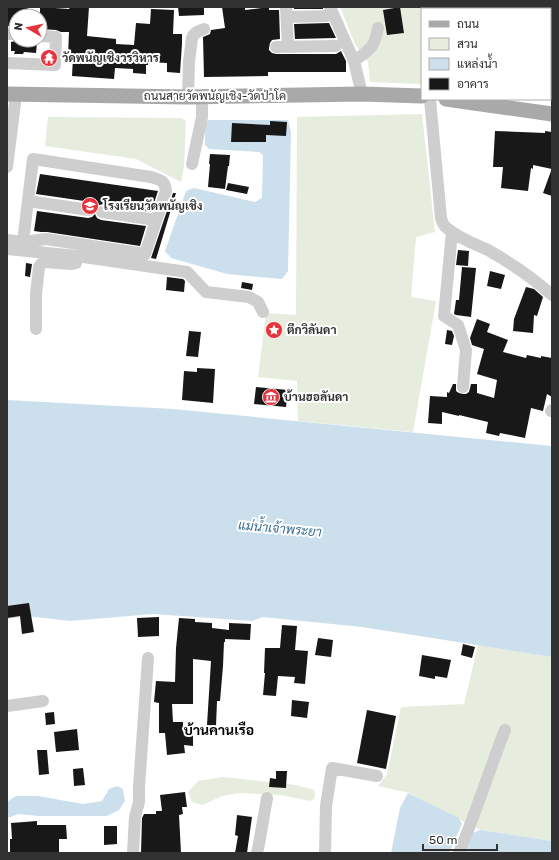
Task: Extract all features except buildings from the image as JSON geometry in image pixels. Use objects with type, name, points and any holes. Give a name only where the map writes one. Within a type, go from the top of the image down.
[{"type":"main road","name":"ถนนสายวัดพนัญเชิง-วัดป่าโค","points":[[12,94],[195,97],[362,94],[421,96]]},
{"type":"main road","points":[[453,100],[552,114]]},
{"type":"street","points":[[288,47],[286,12],[328,11],[354,61],[362,94]]},
{"type":"street","points":[[354,61],[370,49],[376,40],[378,28]]},
{"type":"street","points":[[192,164],[202,117],[195,97],[189,62],[193,34],[204,29]]},
{"type":"street","points":[[7,63],[55,66],[56,37],[48,36]]},
{"type":"street","points":[[276,47],[336,46]]},
{"type":"street","points":[[7,167],[12,94]]},
{"type":"street","points":[[430,100],[441,218],[445,227],[505,260],[536,281],[552,295]]},
{"type":"street","points":[[7,240],[23,242],[46,239],[145,254],[166,191],[165,185],[161,180],[151,177],[33,159],[23,242]]},
{"type":"street","points":[[28,201],[90,210]]},
{"type":"street","points":[[102,212],[156,220]]},
{"type":"street","points":[[452,232],[444,316],[458,325],[466,350],[463,387]]},
{"type":"street","points":[[7,249],[77,256],[187,272],[206,292],[249,297],[258,302],[263,312]]},
{"type":"street","points":[[36,329],[36,294],[39,267],[44,262],[76,263],[77,256]]},
{"type":"street","points":[[133,853],[135,817],[139,802],[148,658]]},
{"type":"street","points":[[7,706],[44,701]]},
{"type":"street","points":[[459,853],[505,730]]},
{"type":"street","points":[[325,853],[326,806],[332,768],[376,776]]},
{"type":"street","points":[[257,853],[267,798]]},
{"type":"green space","points":[[340,7],[552,7],[551,34],[551,8],[421,8],[421,84],[370,82],[368,62],[355,44]]},
{"type":"green space","points":[[422,114],[435,232],[416,237],[411,297],[436,301],[413,432],[298,421],[297,381],[258,377],[266,313],[296,315],[297,117]]},
{"type":"green space","points":[[48,117],[182,118],[186,121],[184,167],[181,182],[136,159],[45,146]]},
{"type":"green space","points":[[478,645],[552,657],[552,841],[480,830],[409,793],[378,786],[387,774],[401,707],[464,704]]},
{"type":"green space","points":[[223,777],[296,785],[314,790],[314,799],[310,801],[280,795],[239,793],[222,796],[203,805],[192,802],[188,792],[198,781]]},
{"type":"water","points":[[209,120],[288,120],[291,132],[288,271],[282,279],[227,274],[171,258],[165,251],[186,191],[194,188],[255,202],[262,198],[263,155],[259,152],[209,149],[205,145],[205,123]]},
{"type":"water","name":"แม่น้ำเจ้าพระยา","points":[[7,400],[173,409],[552,446],[552,657],[362,627],[263,617],[252,621],[153,614],[70,621],[27,616],[7,619]]},
{"type":"water","points":[[117,786],[123,789],[125,801],[119,810],[107,816],[38,816],[19,814],[7,818],[7,802],[16,796],[38,796],[83,804],[102,801],[109,789]]},
{"type":"water","points":[[408,793],[459,818],[462,824],[449,853],[391,853],[400,808]]},
{"type":"water","points":[[480,830],[552,841],[552,853],[466,853],[473,833]]},
{"type":"place","name":"วัดพนัญเชิงวรวิหาร","points":[[49,58]]},
{"type":"place","name":"โรงเรียนวัดพนัญเชิง","points":[[90,206]]},
{"type":"place","name":"ตึกวิลันดา","points":[[274,330]]},
{"type":"place","name":"บ้านฮอลันดา","points":[[271,397]]},
{"type":"district","name":"บ้านคานเรือ","points":[[219,730]]}]
